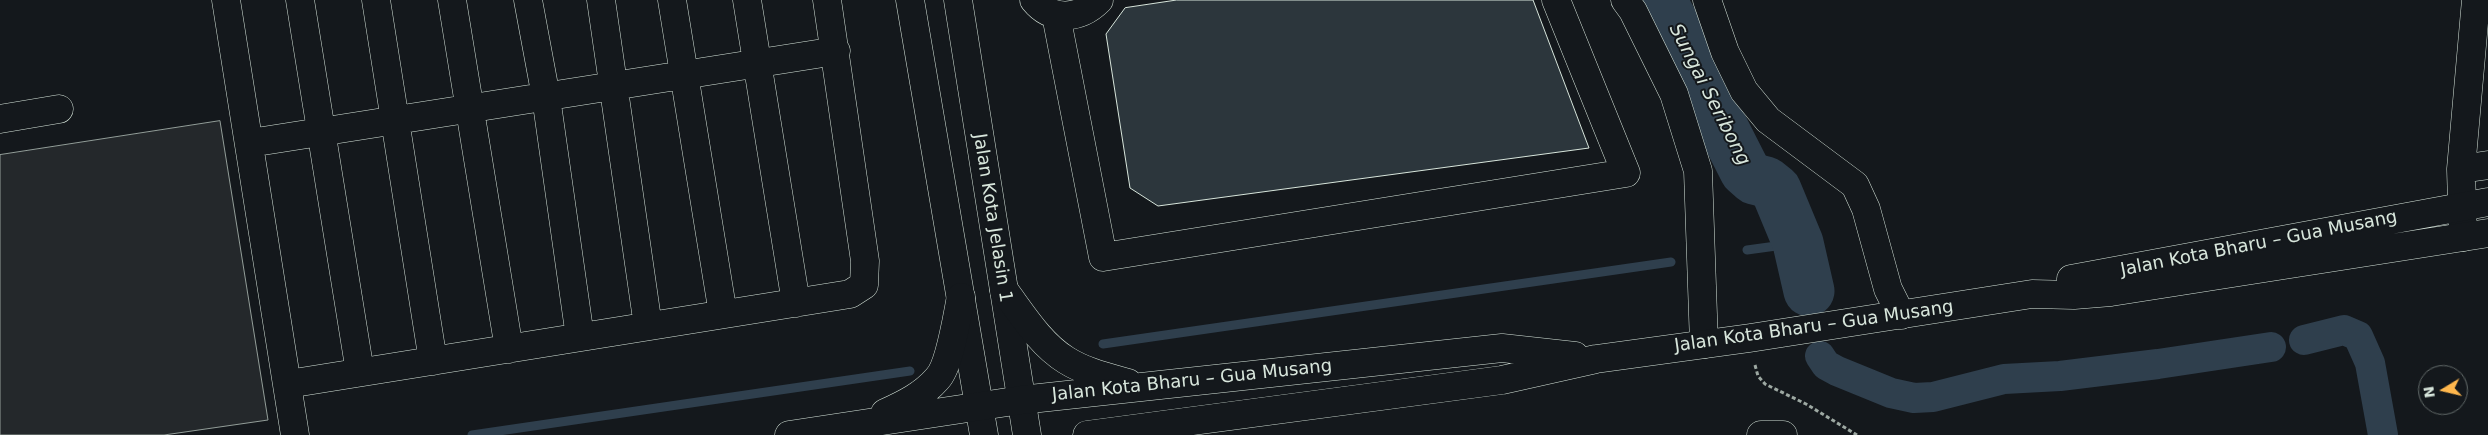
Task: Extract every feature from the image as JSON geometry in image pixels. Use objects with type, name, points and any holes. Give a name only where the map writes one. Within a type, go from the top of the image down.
[{"type":"main road","points":[[226,0],[296,435]]},
{"type":"main road","points":[[300,0],[360,372]]},
{"type":"main road","points":[[376,0],[433,361]]},
{"type":"main road","points":[[452,0],[509,349]]},
{"type":"main road","points":[[528,0],[546,97],[580,337]]},
{"type":"main road","points":[[601,0],[615,86],[648,326]]},
{"type":"main road","points":[[672,0],[723,314]]},
{"type":"main road","points":[[747,0],[796,303]]},
{"type":"main road","points":[[288,384],[850,294],[864,285],[865,261],[836,51],[827,0]]},
{"type":"main road","points":[[910,0],[984,435]]},
{"type":"main road","name":"Jalan Kota Jelasin 1","points":[[958,0],[1027,435]]},
{"type":"main road","points":[[1045,7],[1068,16],[1080,14],[1091,8],[1099,0]]},
{"type":"main road","points":[[1045,7],[1103,257],[1626,173],[1556,0]]},
{"type":"main road","points":[[1624,0],[1633,11],[1674,94],[1698,171],[1704,344]]},
{"type":"main road","points":[[1708,0],[1725,52],[1744,91],[1768,120],[1855,184],[1866,209],[1888,289],[1901,315]]},
{"type":"main road","points":[[2476,0],[2461,169],[2475,204],[2476,235]]},
{"type":"main road","points":[[250,143],[836,51]]},
{"type":"main road","points":[[0,119],[59,109]]},
{"type":"main road","points":[[2461,169],[2488,165]]},
{"type":"main road","name":"Jalan Kota Bharu – Gua Musang","points":[[2032,294],[2073,279],[2475,204]]},
{"type":"main road","name":"Jalan Kota Bharu – Gua Musang","points":[[1087,435],[1138,431],[1502,380],[1596,358],[1750,338],[2032,294],[2074,295],[2111,292],[2476,235]]},
{"type":"main road","points":[[1004,290],[1046,344],[1066,360],[1096,375],[1141,386]]},
{"type":"main road","points":[[864,423],[912,401],[939,378],[950,347],[961,297]]},
{"type":"main road","name":"Jalan Kota Bharu – Gua Musang","points":[[789,435],[1021,400],[1502,348],[1596,358]]},
{"type":"main road","points":[[1761,435],[1775,433],[1782,435]]},
{"type":"path","points":[[1750,338],[1758,376],[1765,384],[1806,404],[1856,435]]},
{"type":"shaded area","points":[[220,121],[268,420],[164,435],[0,435],[0,155]]},
{"type":"building","points":[[1177,0],[1533,0],[1589,148],[1158,206],[1130,188],[1106,34],[1125,8]]},
{"type":"waterway","name":"Sungai Seribong","points":[[1661,0],[1691,56],[1717,116],[1745,171],[1754,179],[1766,182],[1776,190],[1798,243],[1809,291]]},
{"type":"waterway","points":[[1747,250],[1798,243]]},
{"type":"waterway","points":[[1103,344],[1671,262]]},
{"type":"waterway","points":[[2304,340],[2344,330],[2358,336],[2370,363],[2383,435]]},
{"type":"waterway","points":[[1820,356],[1826,365],[1837,371],[1891,393],[1914,398],[1933,397],[2004,379],[2060,376],[2271,347]]},
{"type":"waterway","points":[[472,435],[910,371]]}]
